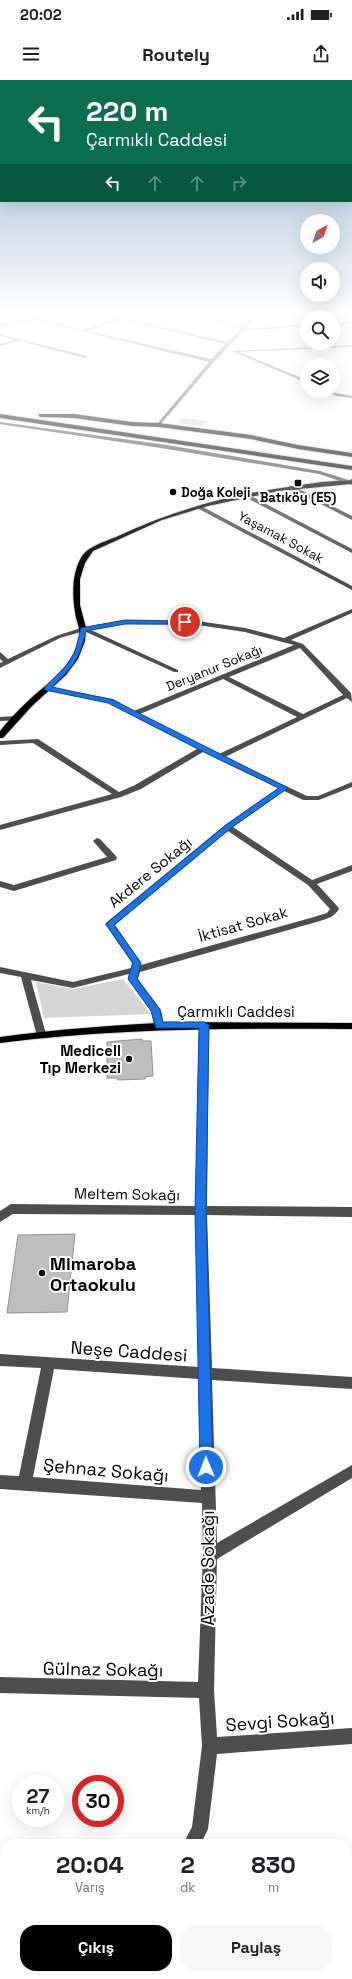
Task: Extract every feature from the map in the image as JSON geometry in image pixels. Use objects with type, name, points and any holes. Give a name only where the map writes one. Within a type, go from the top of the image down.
[{"type":"highway","points":[[0,411],[352,463]]},
{"type":"highway","points":[[24,415],[74,416],[132,424],[159,425],[251,437],[298,447],[352,455]]},
{"type":"highway","points":[[0,416],[352,468]]},
{"type":"main road","points":[[0,736],[16,718],[70,666],[78,652],[84,629],[78,612],[78,576],[80,564],[85,555],[91,550],[160,519],[199,506],[291,487],[351,482]]},
{"type":"main road","name":"Çarmıklı Caddesi","points":[[0,1040],[40,1034],[159,1026],[352,1026]]},
{"type":"street","points":[[159,425],[178,403]]},
{"type":"street","points":[[0,423],[167,447],[320,473],[351,482]]},
{"type":"street","points":[[167,447],[173,441]]},
{"type":"street","points":[[291,487],[352,518]]},
{"type":"street","points":[[248,496],[352,551]]},
{"type":"street","name":"Yaşamak Sokak","points":[[199,506],[352,588]]},
{"type":"street","points":[[286,640],[352,611]]},
{"type":"street","points":[[0,666],[58,637],[84,629],[125,622],[173,621],[222,626],[286,640],[301,645],[350,697],[303,717],[219,757]]},
{"type":"street","points":[[84,629],[176,671]]},
{"type":"street","name":"Deryanur Sokağı","points":[[135,713],[301,645]]},
{"type":"street","points":[[0,654],[7,663]]},
{"type":"street","points":[[224,677],[303,717]]},
{"type":"street","points":[[48,688],[110,701],[219,757],[306,798],[319,798],[352,784]]},
{"type":"street","points":[[0,719],[16,718]]},
{"type":"street","points":[[0,743],[35,741],[118,795]]},
{"type":"street","points":[[0,828],[118,795],[138,787],[202,748]]},
{"type":"street","name":"Akdere Sokağı","points":[[159,1026],[156,1010],[133,979],[137,963],[110,924],[228,827],[284,788]]},
{"type":"street","name":"İktisat Sokak","points":[[0,970],[73,985],[135,970],[330,915],[335,909],[311,883],[228,827]]},
{"type":"street","points":[[0,884],[14,888],[113,858],[96,841]]},
{"type":"street","points":[[311,883],[352,868]]},
{"type":"street","points":[[25,974],[40,1034]]},
{"type":"street","name":"Azade Sokağı","points":[[194,1839],[200,1829],[210,1746],[206,1690],[210,1555],[207,1498],[201,1211],[204,1025]]},
{"type":"street","name":"Meltem Sokağı","points":[[0,1217],[11,1209],[352,1212]]},
{"type":"street","name":"Neşe Caddesi","points":[[0,1360],[49,1362],[350,1386]]},
{"type":"street","points":[[25,1483],[49,1362]]},
{"type":"street","points":[[210,1555],[352,1471]]},
{"type":"street","name":"Şehnaz Sokağı","points":[[0,1482],[207,1498]]},
{"type":"street","name":"Gülnaz Sokağı","points":[[0,1685],[206,1690]]},
{"type":"street","name":"Sevgi Sokağı","points":[[210,1746],[352,1736]]},
{"type":"shaded area","points":[[183,418],[209,421],[202,426],[177,423]]},
{"type":"shaded area","points":[[123,979],[151,1014],[44,1018],[36,982],[73,989]]},
{"type":"building","name":"Medicell Tıp Merkezi","points":[[142,1039],[142,1041],[151,1041],[153,1076],[145,1077],[145,1079],[118,1080],[118,1078],[107,1078],[107,1042]]},
{"type":"building","name":"Mimaroba Ortaokulu","points":[[75,1234],[67,1312],[7,1313],[18,1235]]},
{"type":"place","name":"Batıköy (E5)","points":[[298,483]]},
{"type":"place","name":"Doğa Koleji","points":[[173,492]]},
{"type":"place","name":"Medicell Tıp Merkezi","points":[[129,1059]]},
{"type":"place","name":"Mimaroba Ortaokulu","points":[[42,1273]]},
{"type":"route","points":[[185,622],[125,622],[84,629],[78,652],[70,666],[60,678],[48,688],[110,701],[219,757],[284,788],[228,827],[110,924],[137,963],[133,979],[156,1010],[159,1026],[204,1025],[201,1211],[206,1467]]}]
